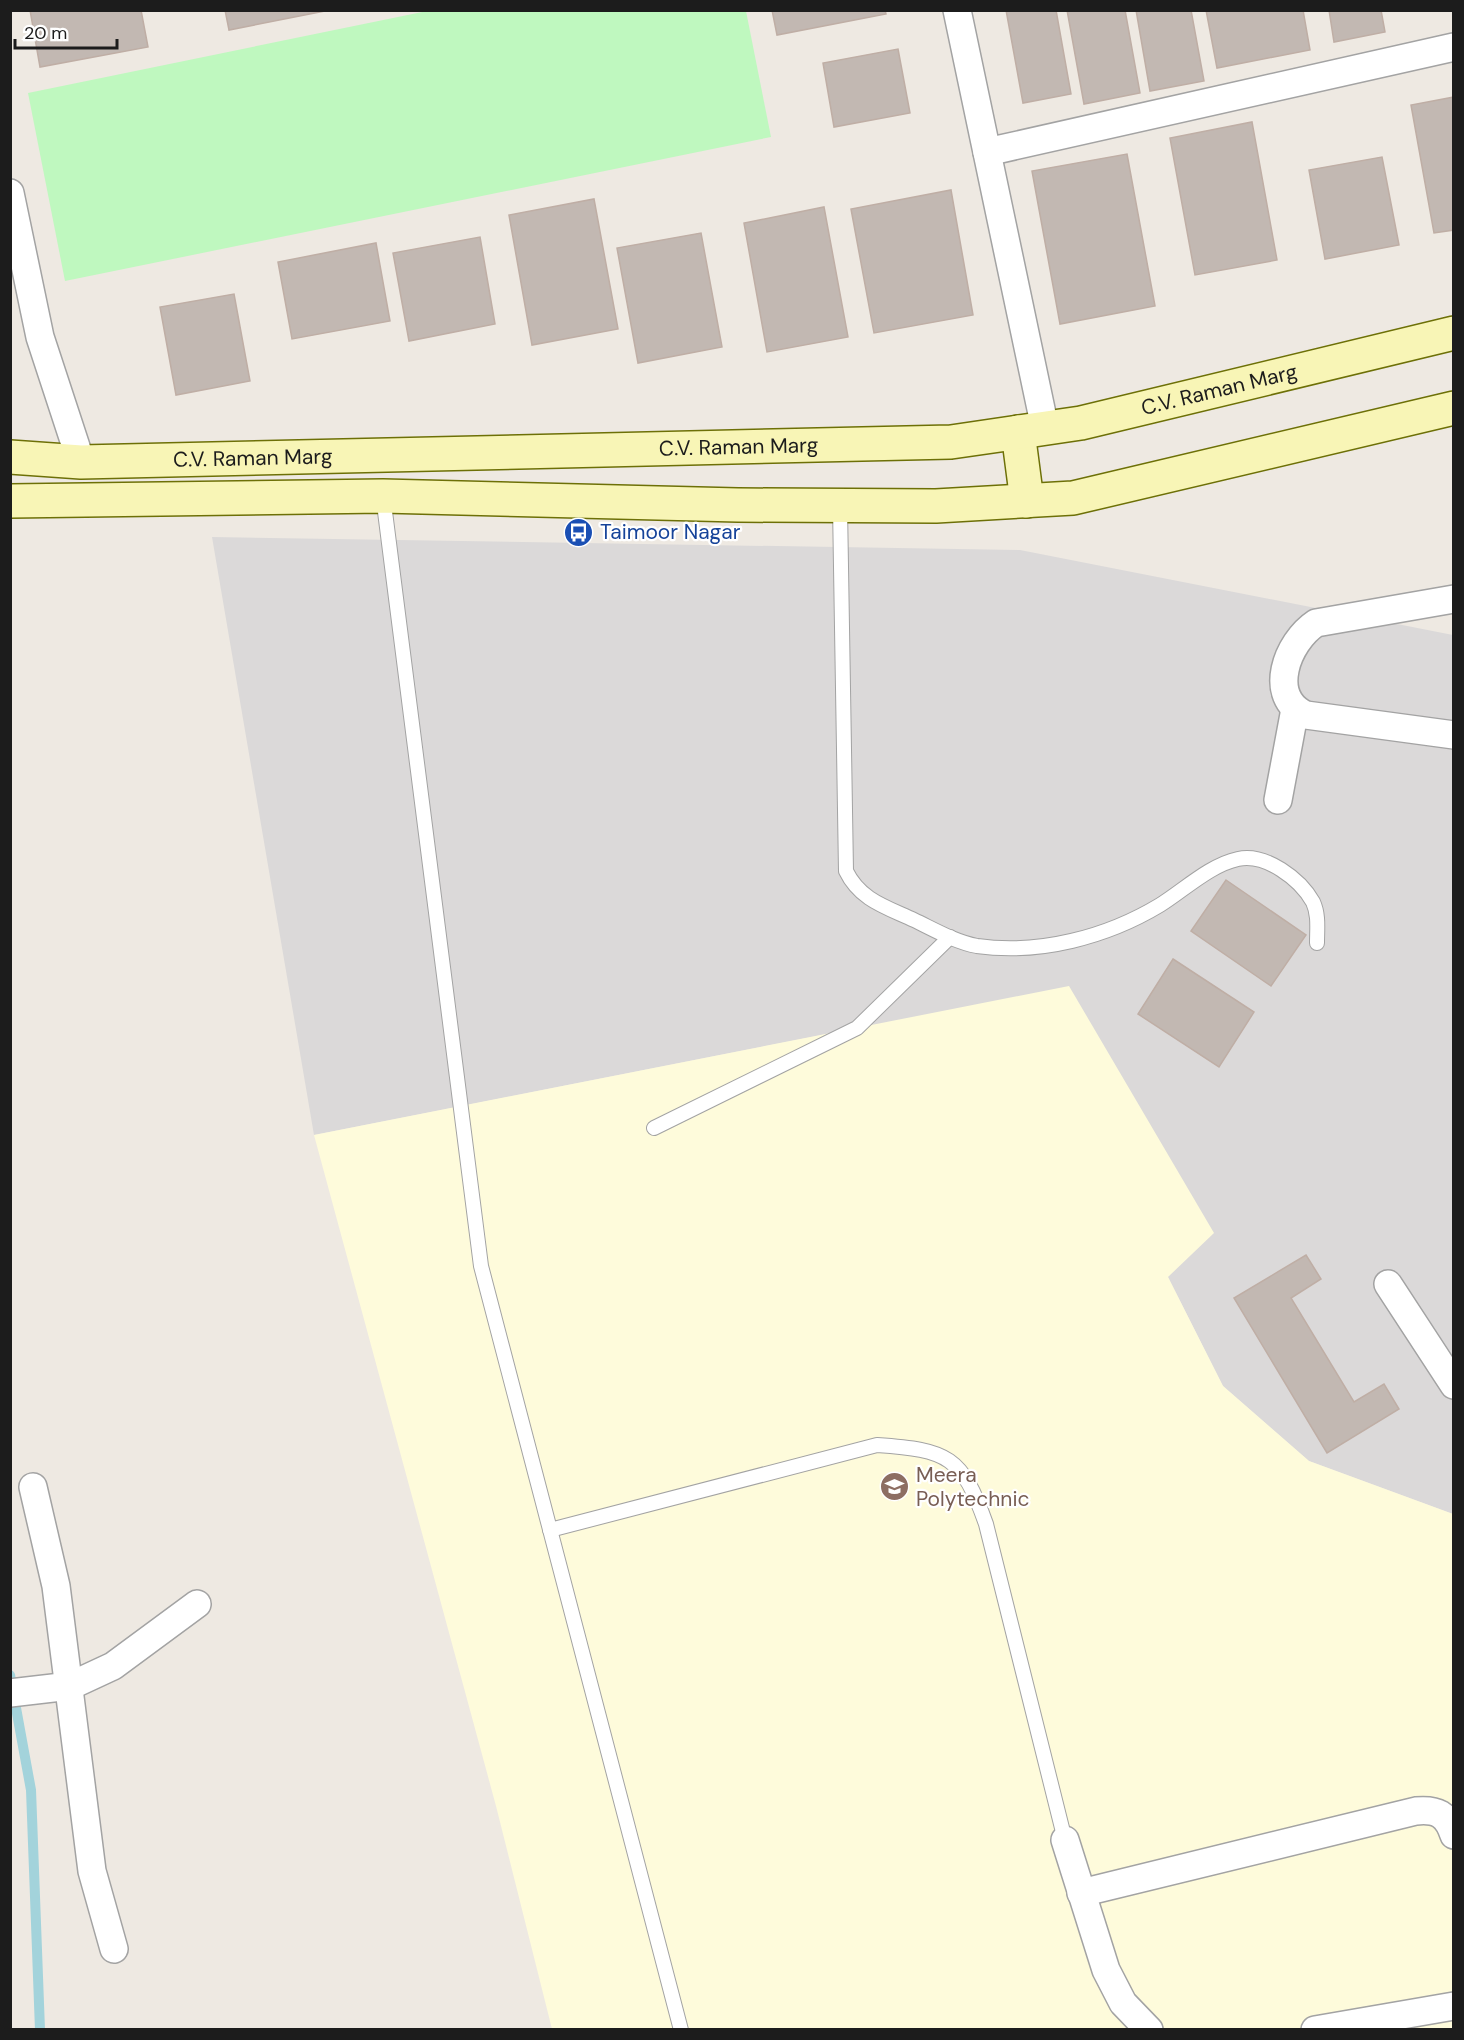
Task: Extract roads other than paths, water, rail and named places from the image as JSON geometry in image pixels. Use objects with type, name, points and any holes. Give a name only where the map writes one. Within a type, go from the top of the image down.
[{"type":"main road","name":"C.V. Raman Marg","points":[[10,457],[81,462],[951,442],[1081,423],[1454,333]]},
{"type":"main road","name":"C.V. Raman Marg","points":[[10,501],[384,496],[936,506],[1027,501],[1072,498],[1454,408]]},
{"type":"main road","points":[[1027,501],[1031,430]]},
{"type":"street","points":[[957,10],[987,152],[1031,430]]},
{"type":"street","points":[[987,152],[1454,46]]},
{"type":"street","points":[[10,193],[17,261],[81,462]]},
{"type":"street","points":[[1278,800],[1295,710],[1284,688],[1285,666],[1304,632],[1316,623],[1454,599]]},
{"type":"street","points":[[1295,710],[1321,717],[1454,735]]},
{"type":"street","points":[[1388,1284],[1454,1385]]},
{"type":"street","points":[[33,1486],[56,1586],[92,1871],[114,1949]]},
{"type":"street","points":[[20,1692],[70,1686],[113,1666],[196,1605]]},
{"type":"street","points":[[1081,1893],[1416,1811],[1432,1810],[1443,1814],[1454,1835]]},
{"type":"street","points":[[1065,1840],[1106,1970],[1123,2003],[1149,2030]]},
{"type":"street","points":[[1315,2030],[1454,2006]]},
{"type":"lane","points":[[384,496],[481,1266],[681,2030]]},
{"type":"lane","points":[[840,506],[846,871],[853,886],[866,897],[950,938],[976,946],[1057,946],[1105,930],[1157,906],[1223,864],[1240,858],[1262,862],[1282,870],[1301,885],[1314,904],[1318,921],[1317,943]]},
{"type":"lane","points":[[654,1128],[857,1028],[950,938]]},
{"type":"lane","points":[[550,1530],[877,1445],[923,1448],[952,1461],[973,1488],[986,1524],[1065,1840]]},
{"type":"waterway","points":[[10,1675],[31,1790],[40,2030]]},
{"type":"place","name":"Taimoor Nagar","points":[[579,532]]},
{"type":"place","name":"Meera Polytechnic","points":[[895,1487]]}]
